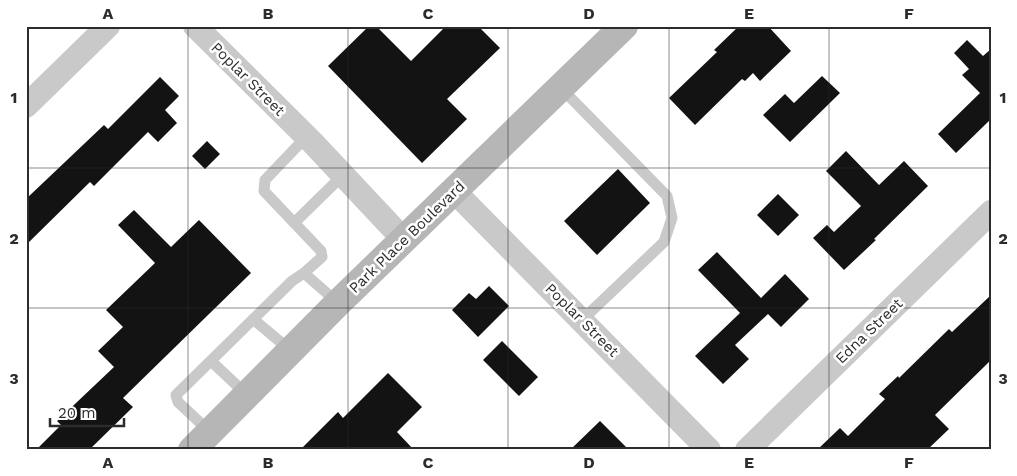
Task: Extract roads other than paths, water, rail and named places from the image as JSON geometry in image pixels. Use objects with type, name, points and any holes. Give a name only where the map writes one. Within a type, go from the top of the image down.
[{"type":"main road","name":"Park Place Boulevard","points":[[201,441],[338,303],[624,26]]},
{"type":"street","points":[[26,106],[108,26]]},
{"type":"street","name":"Poplar Street","points":[[195,26],[306,137],[404,240]]},
{"type":"street","name":"Poplar Street","points":[[454,191],[710,450]]},
{"type":"street","name":"Edna Street","points":[[747,450],[991,212]]},
{"type":"lane","points":[[561,88],[667,196],[672,218],[664,242],[582,320]]},
{"type":"lane","points":[[201,441],[178,402],[176,395],[292,281],[322,257],[321,251],[264,191],[265,180],[306,137]]},
{"type":"lane","points":[[294,223],[343,175]]},
{"type":"lane","points":[[304,273],[338,303]]},
{"type":"lane","points":[[253,319],[292,351]]},
{"type":"lane","points":[[211,361],[247,395]]}]
